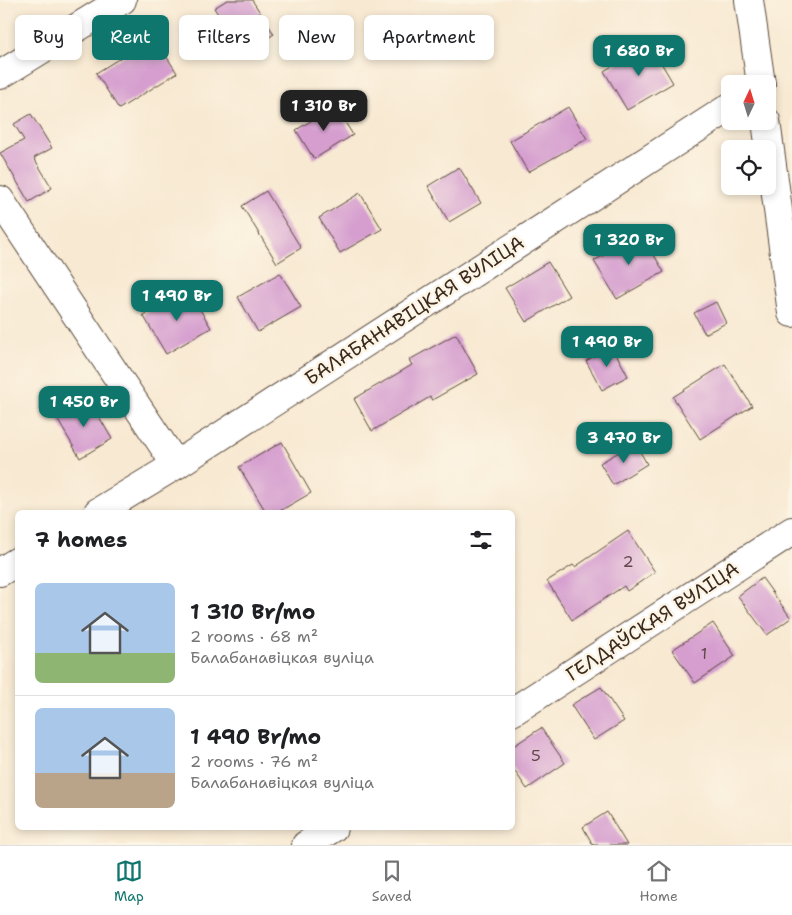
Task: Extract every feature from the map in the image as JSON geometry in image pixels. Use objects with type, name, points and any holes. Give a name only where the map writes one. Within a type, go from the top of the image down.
[{"type":"street","points":[[0,75],[122,0]]},
{"type":"street","points":[[749,0],[760,75]]},
{"type":"street","name":"БАЛАБАНАВІЦКАЯ ВУЛІЦА","points":[[101,510],[176,465],[721,113]]},
{"type":"street","points":[[767,130],[792,313]]},
{"type":"street","points":[[0,200],[176,465]]},
{"type":"street","name":"ГЕЛДАЎСКАЯ ВУЛІЦА","points":[[515,710],[792,531]]},
{"type":"street","points":[[0,572],[15,563]]},
{"type":"street","points":[[306,845],[331,830]]},
{"type":"building","points":[[227,0],[252,0],[262,15],[219,15],[214,8]]},
{"type":"building","points":[[269,26],[274,34],[269,37]]},
{"type":"building","points":[[650,44],[673,83],[627,110],[604,71]]},
{"type":"building","points":[[117,60],[169,60],[177,73],[119,109],[96,73]]},
{"type":"building","points":[[335,106],[353,135],[314,159],[296,130]]},
{"type":"building","points":[[568,107],[587,139],[528,172],[510,141]]},
{"type":"building","points":[[31,114],[52,148],[34,158],[52,188],[29,202],[0,153],[24,140],[14,124]]},
{"type":"building","points":[[459,167],[481,203],[449,222],[428,186]]},
{"type":"building","points":[[266,191],[301,248],[277,263],[242,206]]},
{"type":"building","points":[[360,193],[382,229],[340,253],[319,218]]},
{"type":"building","points":[[641,233],[664,272],[617,299],[594,261]]},
{"type":"building","points":[[548,262],[569,296],[526,322],[505,288]]},
{"type":"building","points":[[280,273],[301,307],[258,332],[238,297]]},
{"type":"building","points":[[188,289],[211,328],[166,354],[143,315]]},
{"type":"building","points":[[716,302],[726,323],[705,334],[694,313]]},
{"type":"building","points":[[456,334],[478,374],[432,400],[430,397],[372,431],[354,399],[412,365],[409,360]]},
{"type":"building","points":[[612,346],[628,376],[602,390],[586,361]]},
{"type":"building","points":[[725,364],[752,406],[700,439],[673,397]]},
{"type":"building","points":[[88,398],[112,439],[80,458],[56,417]]},
{"type":"building","points":[[282,442],[311,493],[281,510],[265,510],[239,467]]},
{"type":"building","points":[[635,443],[647,464],[613,485],[600,463]]},
{"type":"building","points":[[628,531],[655,572],[627,591],[624,586],[572,620],[547,581],[573,565],[575,567]]},
{"type":"building","points":[[762,578],[791,618],[767,635],[738,596]]},
{"type":"building","points":[[713,623],[735,656],[695,683],[672,650]]},
{"type":"building","points":[[601,687],[624,721],[594,740],[571,705]]},
{"type":"building","points":[[541,728],[565,763],[527,789],[515,771],[515,745]]},
{"type":"building","points":[[607,812],[627,845],[593,845],[583,827]]}]
